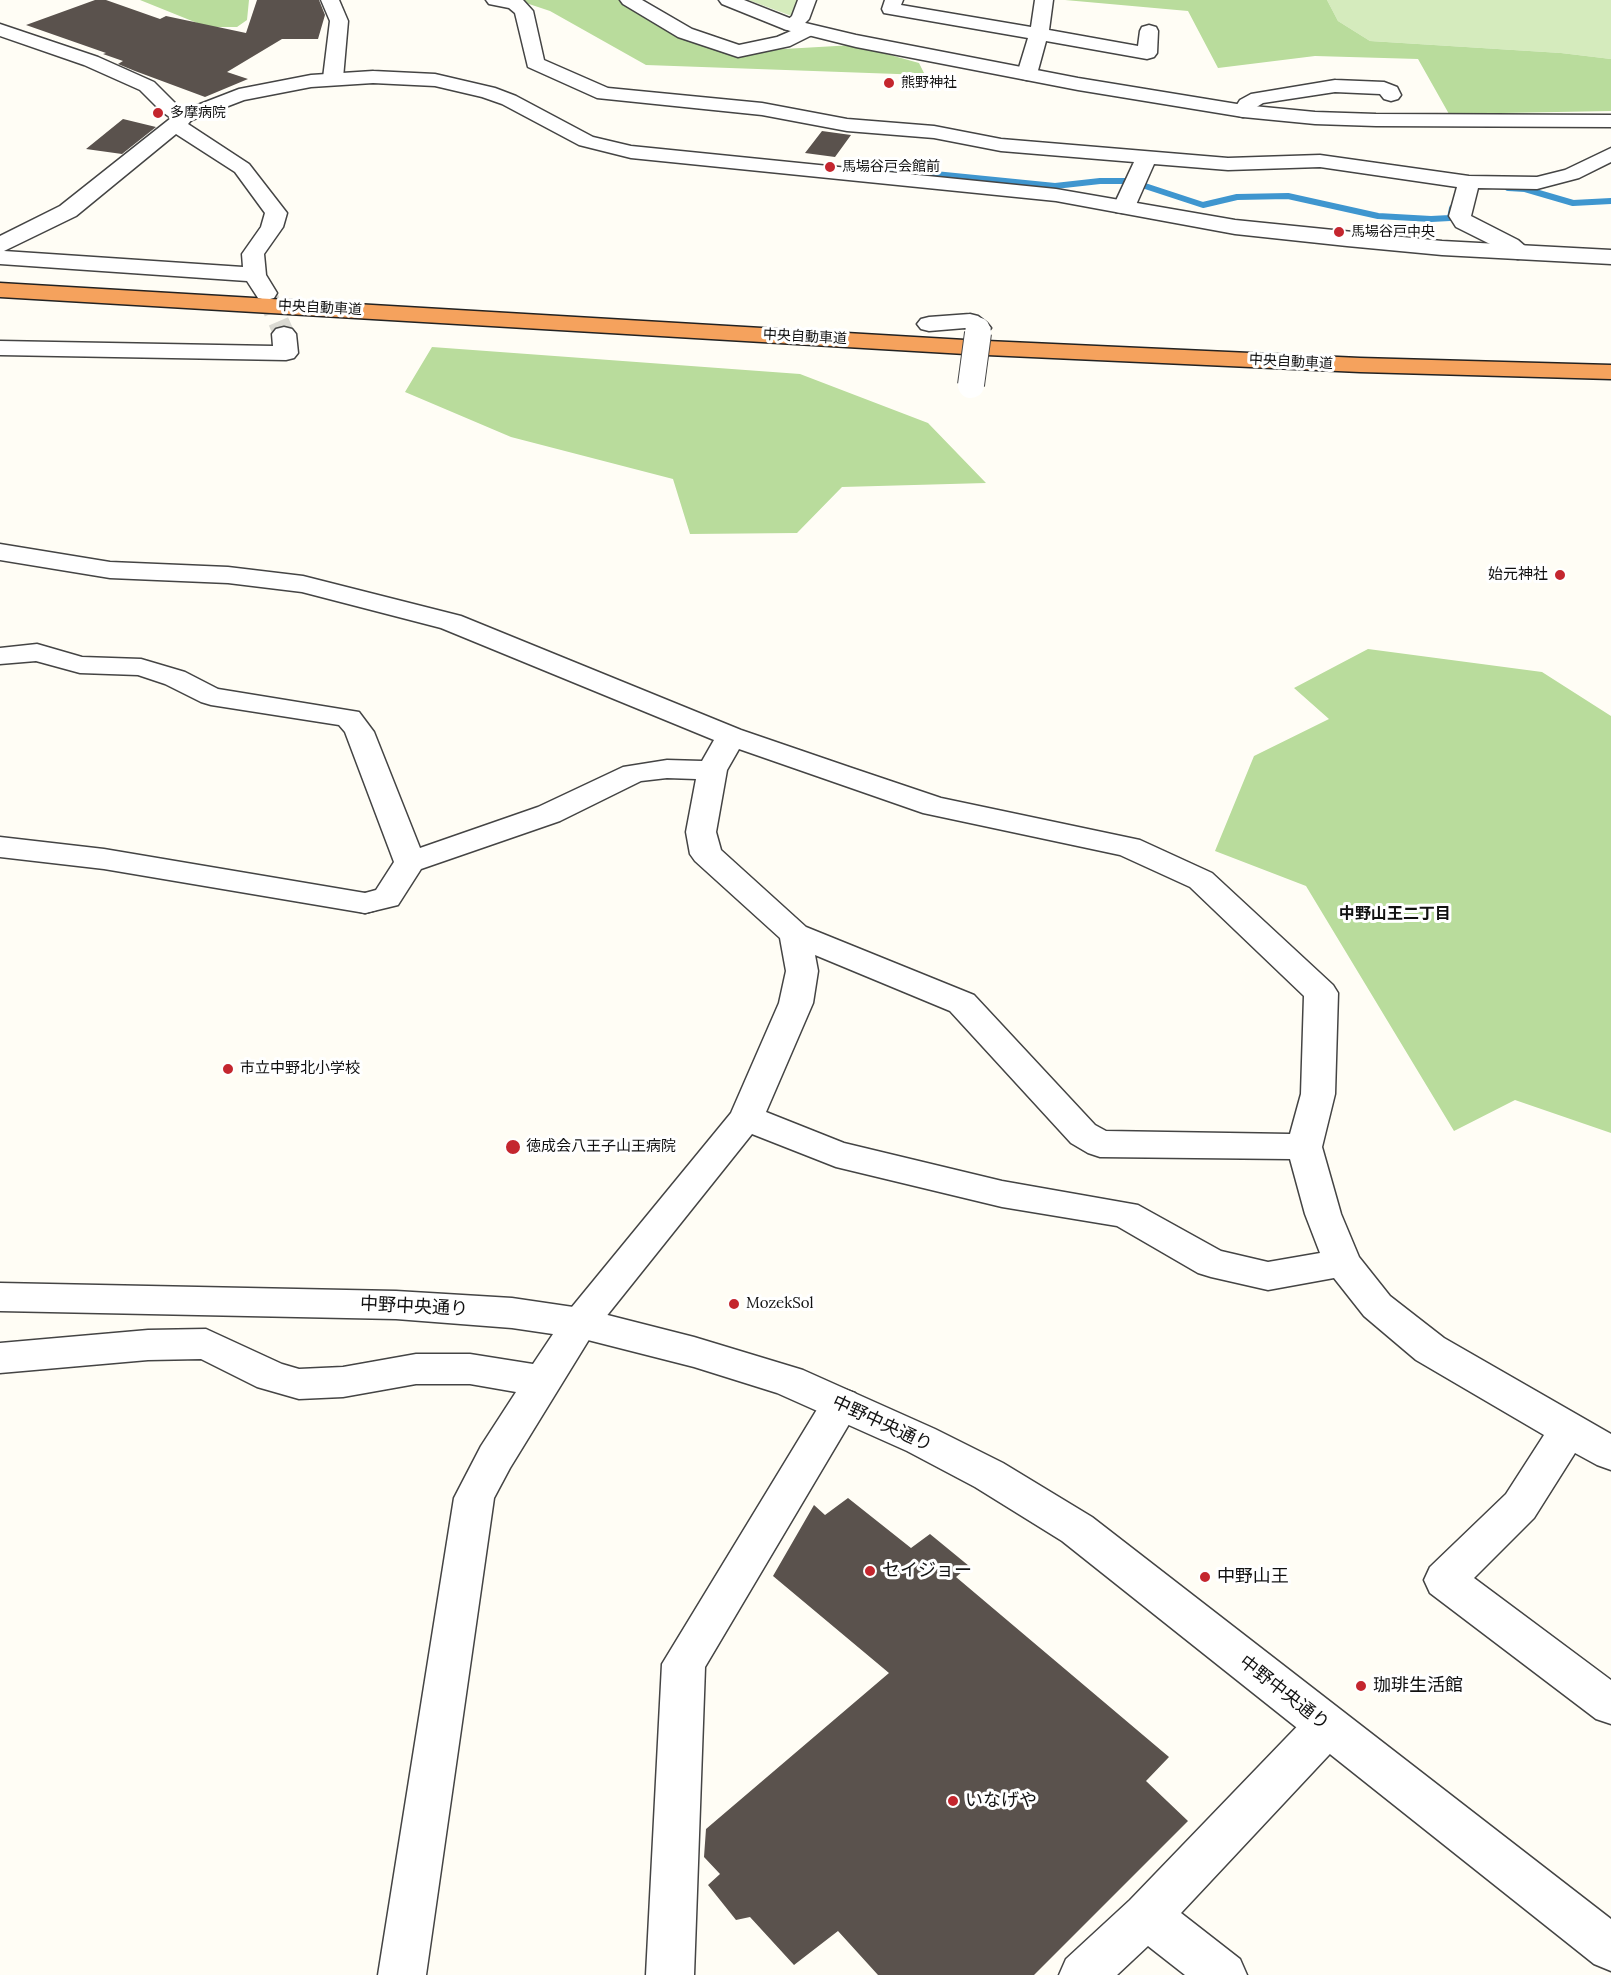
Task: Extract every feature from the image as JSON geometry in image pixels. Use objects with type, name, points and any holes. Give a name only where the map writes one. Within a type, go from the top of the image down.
[{"type":"highway","name":"中央自動車道","points":[[0,290],[965,347],[1360,365],[1611,372]]},
{"type":"highway","name":"中央自動車道","points":[[0,311],[1151,376],[1611,394]]},
{"type":"street","points":[[323,84],[339,21],[330,0]]},
{"type":"street","points":[[339,21],[350,15],[345,0]]},
{"type":"street","points":[[495,0],[515,3],[524,11],[535,63],[604,94],[762,109],[847,124],[934,132],[1001,145],[1228,164],[1320,160],[1469,182],[1537,183],[1572,174],[1611,154]]},
{"type":"street","points":[[629,0],[686,33],[738,51],[783,42],[799,28],[807,0]]},
{"type":"street","points":[[728,0],[799,28],[914,53],[1243,111],[1315,118],[1376,120],[1611,121]]},
{"type":"street","points":[[894,0],[891,9],[1147,53],[1149,32]]},
{"type":"street","points":[[1027,74],[1039,34],[1044,0]]},
{"type":"street","points":[[0,30],[91,61],[147,86],[179,121],[242,168],[276,213],[272,227],[254,254],[260,284],[75,261],[0,257]]},
{"type":"street","points":[[0,245],[68,211],[179,121],[239,95],[323,84],[407,78],[460,84],[508,99],[586,141],[631,152],[1056,195],[1235,227],[1411,246],[1611,257]]},
{"type":"street","points":[[1243,111],[1247,104],[1258,98],[1335,86],[1384,88],[1390,91],[1391,96]]},
{"type":"street","points":[[1124,207],[1147,157]]},
{"type":"street","points":[[1469,182],[1460,216],[1464,222],[1510,245],[1518,252]]},
{"type":"street","points":[[929,324],[970,321],[979,328],[971,385]]},
{"type":"street","points":[[0,348],[286,353],[284,334]]},
{"type":"street","points":[[0,552],[110,570],[228,575],[303,584],[452,622],[731,736],[934,806],[1129,847],[1201,880],[1321,993],[1318,1094],[1304,1147],[1323,1214],[1343,1263],[1377,1306],[1430,1349],[1611,1454]]},
{"type":"street","points":[[0,656],[37,652],[80,665],[141,667],[175,678],[211,696],[349,718],[359,732],[411,862]]},
{"type":"street","points":[[731,736],[712,770],[701,832],[706,854],[795,934],[962,1003],[1083,1134],[1100,1144],[1304,1147]]},
{"type":"street","points":[[0,847],[104,859],[365,903],[387,898],[411,862],[549,814],[634,773],[667,769],[712,770]]},
{"type":"street","points":[[402,1975],[474,1498],[495,1457],[580,1323],[746,1118],[796,1003],[802,971],[795,934]]},
{"type":"street","points":[[746,1118],[836,1154],[1002,1194],[1125,1214],[1211,1263],[1268,1276],[1343,1263]]},
{"type":"street","name":"中野中央通り","points":[[0,1297],[396,1305],[512,1313],[580,1323],[693,1352],[789,1381],[921,1440],[989,1475],[1077,1529],[1611,1948]]},
{"type":"street","points":[[0,1359],[148,1345],[206,1344],[271,1376],[299,1384],[343,1382],[417,1370],[470,1370],[543,1381]]},
{"type":"street","points":[[670,1975],[684,1664],[841,1404]]},
{"type":"street","points":[[1569,1429],[1520,1506],[1445,1580],[1611,1705]]},
{"type":"street","points":[[1083,1975],[1147,1916],[1327,1726]]},
{"type":"street","points":[[1147,1916],[1223,1975]]},
{"type":"green space","points":[[140,0],[249,0],[247,20],[237,27],[207,27]]},
{"type":"green space","points":[[517,0],[631,0],[731,52],[854,45],[919,63],[925,75],[646,65],[550,11]]},
{"type":"green space","points":[[748,0],[807,0],[800,19]]},
{"type":"green space","points":[[1065,0],[1327,0],[1338,21],[1370,41],[1561,53],[1611,59],[1611,111],[1449,114],[1418,59],[1315,56],[1218,68],[1188,11]]},
{"type":"green space","points":[[1327,0],[1611,0],[1611,59],[1561,53],[1370,41],[1338,21]]},
{"type":"green space","points":[[432,347],[800,374],[928,423],[986,483],[842,487],[797,533],[690,534],[673,479],[511,437],[405,392]]},
{"type":"green space","points":[[1368,649],[1542,672],[1611,716],[1611,1133],[1515,1100],[1454,1131],[1306,886],[1215,851],[1254,756],[1329,719],[1294,688]]},
{"type":"building","points":[[95,0],[106,0],[160,19],[166,16],[246,33],[257,0],[319,0],[325,15],[318,39],[282,39],[227,72],[248,79],[205,97],[118,64],[123,61],[103,54],[106,53],[26,25]]},
{"type":"building","points":[[123,119],[156,127],[122,154],[86,149]]},
{"type":"building","points":[[822,131],[851,135],[835,157],[805,153]]},
{"type":"building","name":"いなげや","points":[[848,1498],[911,1548],[930,1534],[969,1566],[956,1577],[1169,1757],[1146,1781],[1188,1821],[1034,1975],[878,1975],[838,1931],[794,1965],[750,1917],[736,1920],[708,1885],[720,1874],[704,1857],[706,1829],[889,1673],[773,1576],[814,1505],[825,1515]]},
{"type":"waterway","points":[[845,165],[1055,186],[1100,181],[1127,181]]},
{"type":"waterway","points":[[1142,185],[1203,205],[1237,197],[1288,196],[1378,216],[1431,219],[1450,218],[1452,208]]},
{"type":"waterway","points":[[1508,188],[1525,189],[1573,203],[1611,201]]},
{"type":"tunnel","points":[[266,293],[284,334]]},
{"type":"place","name":"熊野神社","points":[[889,83]]},
{"type":"place","name":"多摩病院","points":[[158,113]]},
{"type":"place","name":"馬場谷戸会館前","points":[[830,167]]},
{"type":"place","name":"馬場谷戸中央","points":[[1339,232]]},
{"type":"place","name":"始元神社","points":[[1560,575]]},
{"type":"place","name":"市立中野北小学校","points":[[228,1069]]},
{"type":"place","name":"徳成会八王子山王病院","points":[[513,1147]]},
{"type":"place","name":"MozekSol","points":[[734,1304]]},
{"type":"place","name":"セイジョー","points":[[870,1571]]},
{"type":"place","name":"中野山王","points":[[1205,1577]]},
{"type":"place","name":"珈琲生活館","points":[[1361,1686]]},
{"type":"place","name":"いなげや","points":[[953,1801]]},
{"type":"district","name":"中野山王二丁目","points":[[1395,914]]}]
